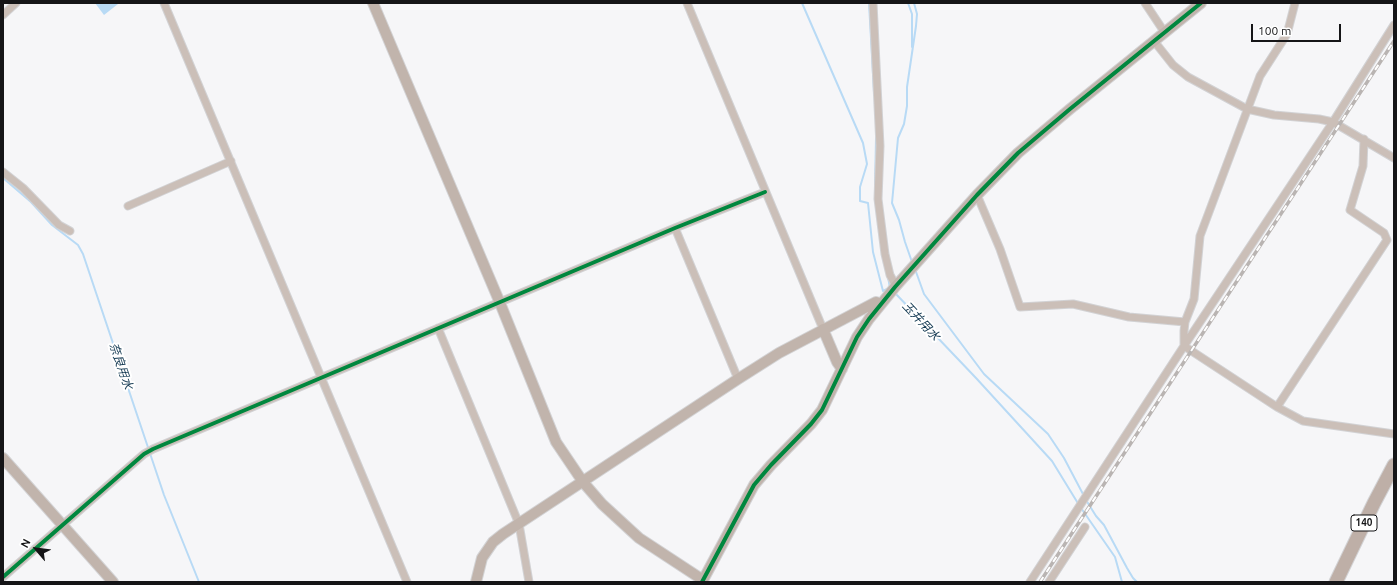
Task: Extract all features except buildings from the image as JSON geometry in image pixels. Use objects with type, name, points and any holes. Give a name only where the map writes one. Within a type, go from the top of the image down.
[{"type":"highway","name":"140","points":[[1342,578],[1374,503],[1394,465]]},
{"type":"highway","name":"140","points":[[1342,578],[1394,482]]},
{"type":"street","points":[[3,15],[16,3]]},
{"type":"street","points":[[164,3],[407,582]]},
{"type":"street","points":[[373,3],[500,302],[556,442],[583,482],[602,504],[639,538],[704,581],[754,485],[771,465],[811,424],[842,369],[857,337],[893,289],[977,195],[1018,153],[1201,3]]},
{"type":"street","points":[[687,3],[823,329],[837,362],[842,369]]},
{"type":"street","points":[[873,3],[880,146],[878,199],[884,254],[893,289]]},
{"type":"street","points":[[1144,3],[1165,33]]},
{"type":"street","points":[[1184,346],[1185,322],[1194,299],[1200,236],[1260,76],[1287,34],[1295,3]]},
{"type":"street","points":[[1030,582],[1184,346],[1333,122],[1394,25]]},
{"type":"street","points":[[1154,41],[1173,65],[1188,77],[1247,109],[1274,114],[1319,118],[1333,122],[1394,158]]},
{"type":"street","points":[[1276,408],[1387,240],[1384,233],[1350,210],[1363,166],[1364,139]]},
{"type":"street","points":[[128,206],[231,161]]},
{"type":"street","points":[[3,172],[23,188],[59,224],[70,231]]},
{"type":"street","points":[[3,577],[144,454],[675,228],[765,192]]},
{"type":"street","points":[[977,195],[1000,249],[1020,307],[1073,304],[1129,317],[1185,322]]},
{"type":"street","points":[[675,228],[738,379]]},
{"type":"street","points":[[476,582],[479,565],[487,549],[494,542],[519,524],[779,353],[876,302],[881,304]]},
{"type":"street","points":[[438,328],[519,524],[529,582]]},
{"type":"street","points":[[1184,346],[1276,408],[1303,421],[1394,434]]},
{"type":"street","points":[[3,458],[113,582]]},
{"type":"street","points":[[1049,582],[1085,527]]},
{"type":"water","points":[[95,3],[117,3],[118,4],[104,15]]},
{"type":"waterway","points":[[802,3],[863,143],[867,164],[860,187],[860,201],[868,203],[873,252],[883,291],[889,288]]},
{"type":"waterway","name":"玉井用水","points":[[869,3],[874,92]]},
{"type":"waterway","points":[[908,3],[912,14],[912,47]]},
{"type":"waterway","points":[[912,262],[892,203],[898,138],[904,124],[907,106],[907,87],[916,26],[917,14],[914,3]]},
{"type":"waterway","name":"玉井用水","points":[[875,188],[876,138]]},
{"type":"waterway","name":"奈良用水","points":[[3,178],[31,202],[52,225],[78,245],[83,254],[164,495],[199,582]]},
{"type":"waterway","points":[[915,269],[924,294],[984,374],[1048,434],[1064,458],[1084,496]]},
{"type":"waterway","name":"玉井用水","points":[[888,277],[890,288]]},
{"type":"waterway","name":"玉井用水","points":[[895,293],[1052,461],[1079,505]]},
{"type":"waterway","points":[[1086,500],[1096,516],[1104,525],[1127,568],[1137,582]]},
{"type":"waterway","name":"玉井用水","points":[[1081,508],[1115,557],[1122,582]]},
{"type":"railway","points":[[1040,582],[1394,41]]},
{"type":"cycle path","points":[[702,582],[754,485],[771,465],[811,424],[822,410],[857,337],[869,319],[895,287],[977,195],[1018,153],[1201,3]]},
{"type":"cycle path","points":[[3,577],[144,454],[153,449],[675,228],[765,192]]}]
